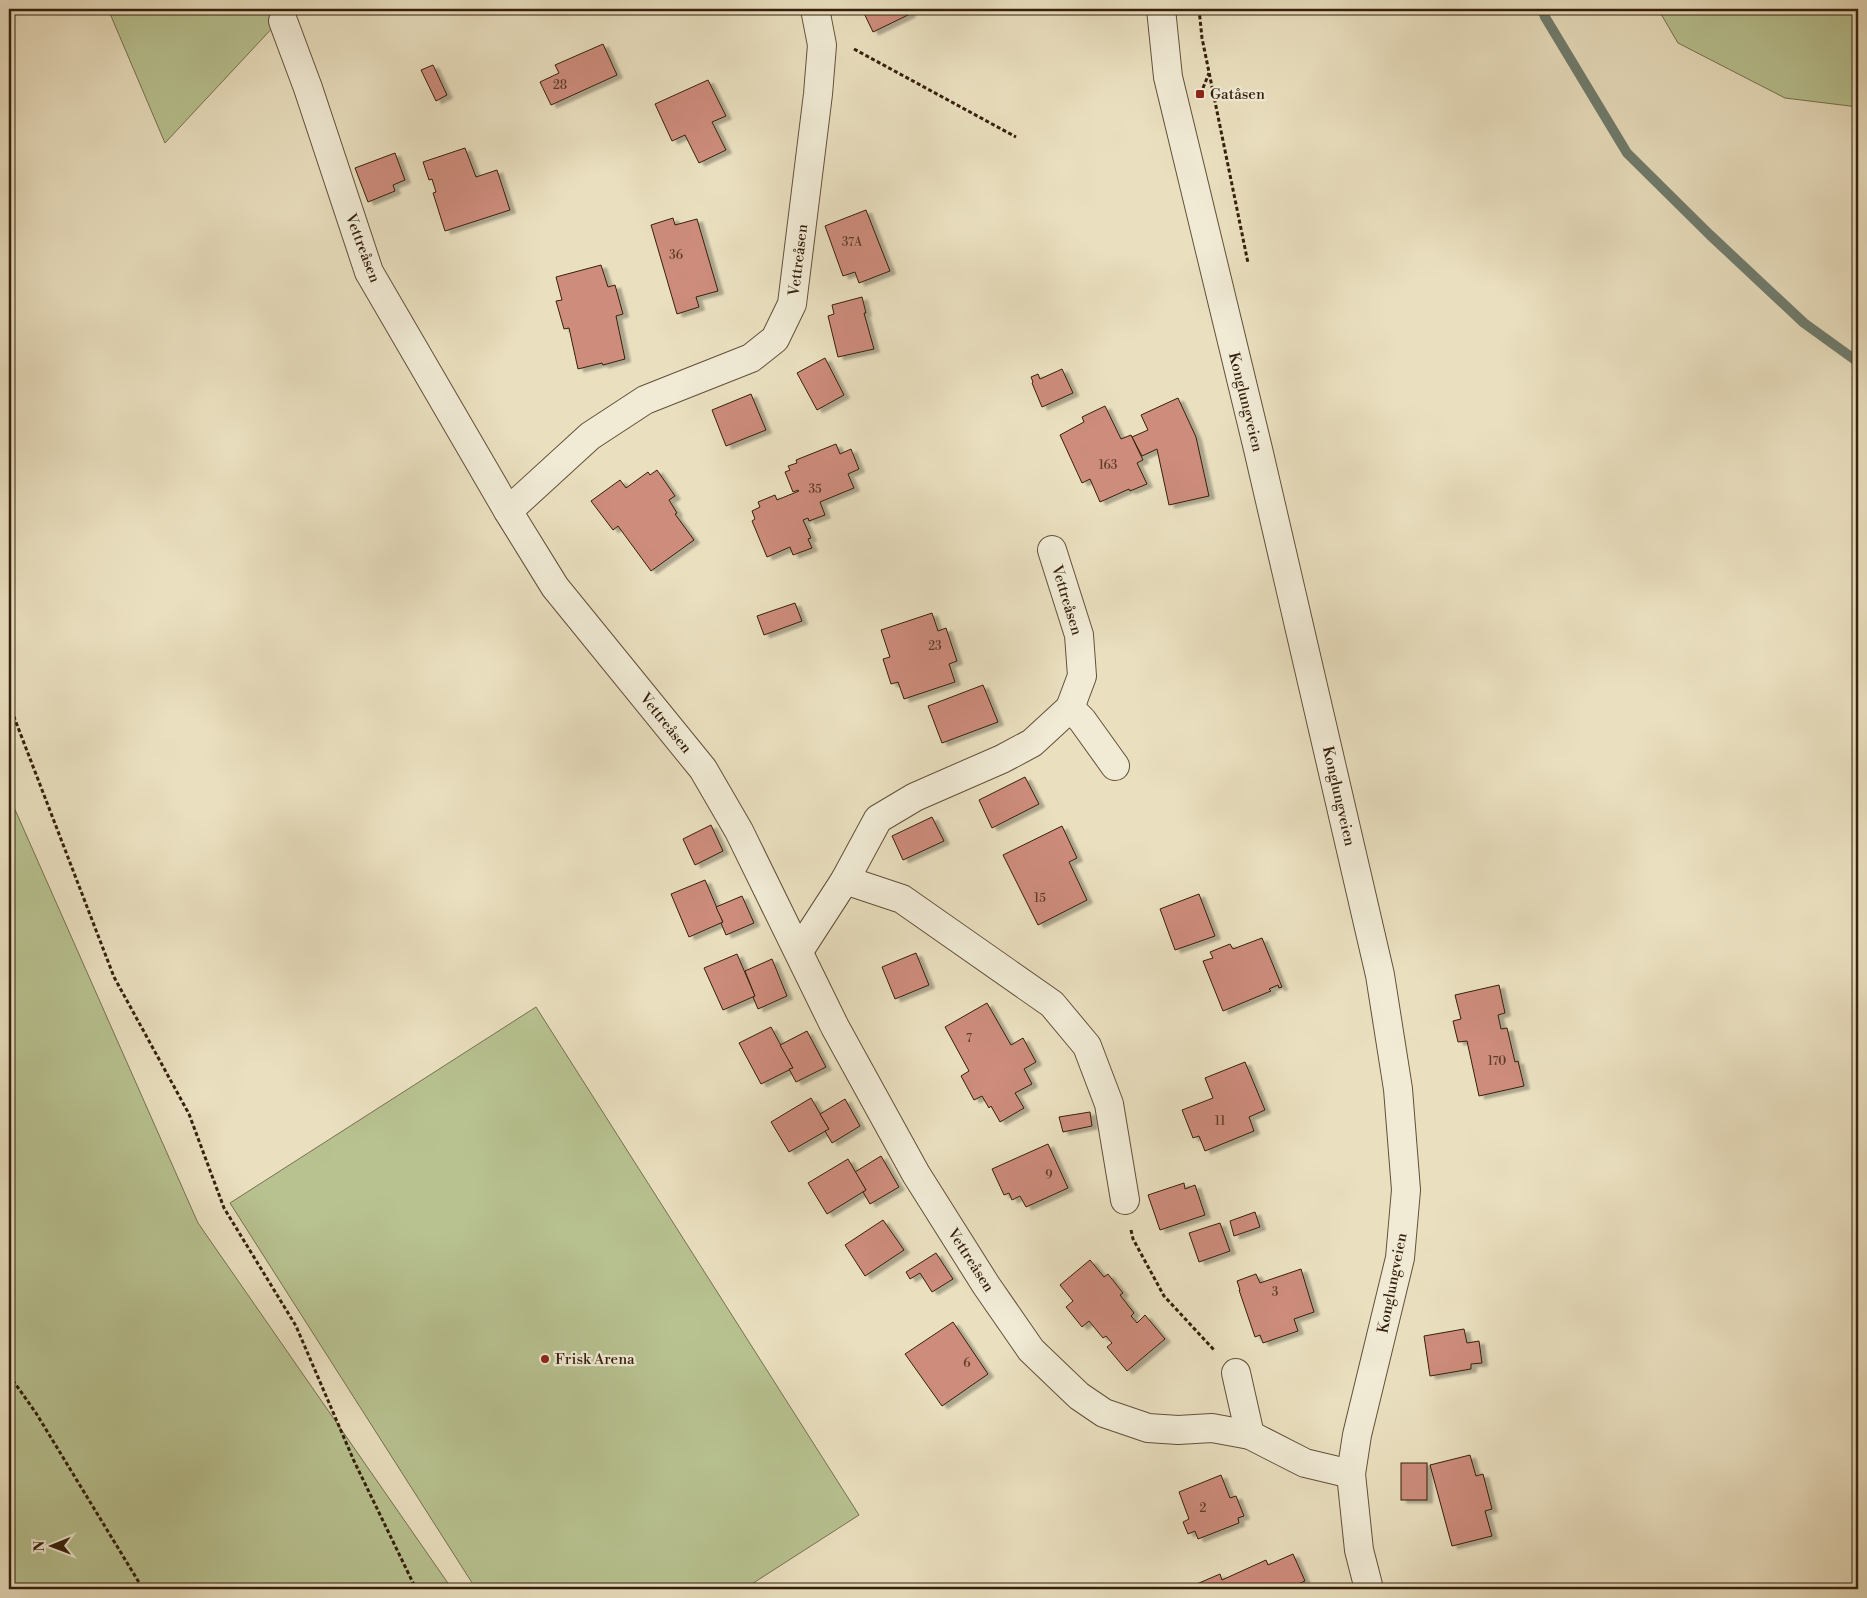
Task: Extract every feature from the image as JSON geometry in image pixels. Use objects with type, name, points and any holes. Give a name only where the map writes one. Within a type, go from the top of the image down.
[{"type":"street","name":"Vettreåsen","points":[[508,511],[590,436],[645,400],[750,358],[775,338],[792,304],[818,94],[822,45],[815,9]]},
{"type":"street","name":"Konglungveien","points":[[1161,9],[1168,77],[1260,459],[1380,974],[1398,1090],[1406,1190],[1400,1258],[1357,1435],[1351,1474],[1359,1550],[1369,1589]]},
{"type":"street","name":"Vettreåsen","points":[[283,21],[308,88],[369,272],[508,511],[555,587],[703,769],[739,831],[835,1027],[916,1174],[986,1285],[1031,1350],[1079,1396],[1104,1413],[1148,1428],[1178,1430],[1212,1428],[1250,1435],[1305,1463],[1351,1474]]},
{"type":"street","name":"Vettreåsen","points":[[799,951],[845,880],[878,820],[915,797],[1032,743],[1070,708],[1082,676],[1078,635],[1052,550]]},
{"type":"street","points":[[1070,708],[1082,720],[1114,766]]},
{"type":"street","points":[[845,880],[902,899],[1052,1004],[1087,1046],[1109,1104],[1125,1200]]},
{"type":"street","points":[[1236,1373],[1250,1435]]},
{"type":"path","points":[[822,45],[853,49],[1016,137]]},
{"type":"path","points":[[9,704],[114,977],[189,1114],[224,1208],[296,1326],[354,1461],[416,1589]]},
{"type":"path","points":[[1125,1200],[1133,1239],[1164,1296],[1236,1373]]},
{"type":"path","points":[[9,1375],[36,1413],[143,1589]]},
{"type":"green space","points":[[108,9],[290,9],[165,143]]},
{"type":"green space","points":[[1658,9],[1858,9],[1858,107],[1785,98],[1678,43]]},
{"type":"green space","points":[[9,796],[198,1223],[452,1589],[9,1589]]},
{"type":"green space","name":"Frisk Arena","points":[[536,1007],[859,1515],[744,1589],[476,1589],[230,1203]]},
{"type":"building","points":[[862,9],[907,9],[910,14],[873,32]]},
{"type":"building","points":[[603,44],[617,75],[551,105],[540,82],[559,73],[555,65]]},
{"type":"building","points":[[433,65],[447,95],[436,101],[421,70]]},
{"type":"building","points":[[708,80],[726,116],[712,122],[726,150],[699,163],[685,135],[672,141],[655,104]]},
{"type":"building","points":[[465,148],[476,177],[497,170],[510,210],[445,231],[433,193],[436,192],[432,179],[429,180],[423,162]]},
{"type":"building","points":[[395,153],[405,180],[393,185],[395,191],[368,202],[355,168]]},
{"type":"building","points":[[866,210],[890,271],[859,283],[855,272],[843,276],[825,226]]},
{"type":"building","points":[[673,218],[675,225],[697,219],[718,291],[696,297],[699,307],[677,314],[651,225]]},
{"type":"building","points":[[601,265],[608,287],[615,285],[623,314],[616,316],[625,359],[578,369],[569,328],[564,329],[556,301],[562,300],[556,277]]},
{"type":"building","points":[[862,297],[866,313],[864,313],[874,349],[838,357],[828,316],[834,314],[832,305]]},
{"type":"building","points":[[825,358],[844,395],[817,410],[797,373]]},
{"type":"building","points":[[1062,369],[1073,393],[1042,407],[1031,377],[1038,374],[1040,379]]},
{"type":"building","points":[[751,394],[766,430],[726,446],[712,410]]},
{"type":"building","points":[[1178,398],[1196,437],[1209,496],[1169,505],[1157,449],[1142,456],[1132,437],[1148,430],[1141,415]]},
{"type":"building","points":[[1105,406],[1121,439],[1131,435],[1143,460],[1137,463],[1147,484],[1130,491],[1129,489],[1100,502],[1090,479],[1082,483],[1060,435],[1084,422],[1082,417]]},
{"type":"building","points":[[836,444],[840,454],[851,449],[859,469],[848,474],[854,488],[820,502],[825,515],[809,521],[808,518],[803,520],[811,538],[808,539],[812,548],[793,555],[790,547],[767,557],[752,521],[755,519],[752,511],[760,507],[758,502],[775,495],[777,500],[799,491],[793,492],[785,472],[790,470],[788,466],[797,463],[796,460]]},
{"type":"building","points":[[657,470],[675,496],[669,500],[677,513],[675,514],[694,540],[651,571],[618,526],[613,530],[591,501],[620,480],[626,488],[648,472],[650,475]]},
{"type":"building","points":[[795,603],[802,621],[764,635],[757,616]]},
{"type":"building","points":[[932,613],[938,631],[946,628],[957,661],[949,664],[955,682],[904,699],[898,682],[891,684],[883,659],[890,657],[881,630]]},
{"type":"building","points":[[983,685],[998,722],[942,743],[928,706]]},
{"type":"building","points":[[1025,777],[1039,804],[992,828],[979,800]]},
{"type":"building","points":[[932,817],[944,841],[903,860],[892,836]]},
{"type":"building","points":[[711,825],[723,851],[695,865],[683,839]]},
{"type":"building","points":[[1062,826],[1077,858],[1069,862],[1087,900],[1038,925],[1003,855]]},
{"type":"building","points":[[705,880],[723,922],[689,937],[671,894]]},
{"type":"building","points":[[1199,894],[1215,936],[1175,950],[1160,909]]},
{"type":"building","points":[[742,896],[754,923],[726,935],[721,923],[723,922],[716,907]]},
{"type":"building","points":[[1262,938],[1282,987],[1279,988],[1278,985],[1269,989],[1271,991],[1223,1011],[1203,961],[1213,958],[1210,952],[1230,944],[1233,949]]},
{"type":"building","points":[[916,953],[929,985],[895,999],[882,967]]},
{"type":"building","points":[[737,954],[755,996],[723,1010],[704,968]]},
{"type":"building","points":[[772,959],[787,996],[758,1009],[745,971]]},
{"type":"building","points":[[1499,985],[1505,1013],[1498,1015],[1501,1029],[1507,1028],[1515,1062],[1518,1061],[1524,1086],[1479,1096],[1467,1041],[1458,1042],[1453,1021],[1461,1019],[1455,995]]},
{"type":"building","points":[[987,1003],[1011,1045],[1023,1038],[1036,1062],[1024,1069],[1032,1084],[1015,1093],[1024,1108],[1000,1122],[991,1106],[989,1108],[982,1096],[974,1100],[961,1076],[969,1071],[945,1027]]},
{"type":"building","points":[[771,1027],[793,1068],[761,1084],[739,1043]]},
{"type":"building","points":[[807,1031],[826,1067],[796,1082],[789,1069],[793,1068],[780,1045]]},
{"type":"building","points":[[1245,1062],[1265,1110],[1249,1117],[1254,1131],[1205,1151],[1199,1136],[1193,1138],[1182,1110],[1213,1098],[1205,1078]]},
{"type":"building","points":[[811,1098],[829,1129],[789,1152],[771,1122]]},
{"type":"building","points":[[845,1099],[860,1126],[832,1143],[825,1131],[829,1129],[820,1114]]},
{"type":"building","points":[[1090,1112],[1092,1126],[1063,1132],[1059,1117]]},
{"type":"building","points":[[1048,1144],[1068,1188],[1026,1207],[1020,1196],[1012,1200],[1009,1193],[1004,1195],[992,1169]]},
{"type":"building","points":[[881,1156],[899,1187],[870,1204],[863,1192],[866,1190],[855,1172]]},
{"type":"building","points":[[848,1159],[866,1190],[827,1214],[808,1183]]},
{"type":"building","points":[[1184,1183],[1185,1189],[1195,1185],[1205,1215],[1160,1230],[1148,1195]]},
{"type":"building","points":[[1255,1212],[1260,1227],[1234,1236],[1230,1221]]},
{"type":"building","points":[[883,1220],[904,1250],[865,1276],[845,1245]]},
{"type":"building","points":[[1220,1223],[1230,1251],[1199,1262],[1189,1233]]},
{"type":"building","points":[[936,1253],[953,1279],[932,1292],[920,1273],[910,1279],[906,1272]]},
{"type":"building","points":[[1090,1260],[1104,1277],[1108,1274],[1123,1293],[1120,1295],[1134,1313],[1131,1316],[1137,1323],[1145,1315],[1165,1339],[1127,1371],[1107,1347],[1112,1343],[1106,1336],[1103,1338],[1089,1321],[1082,1327],[1066,1307],[1073,1301],[1060,1285]]},
{"type":"building","points":[[1301,1269],[1314,1312],[1294,1319],[1298,1331],[1263,1343],[1260,1335],[1255,1337],[1237,1281],[1256,1274],[1260,1283]]},
{"type":"building","points":[[953,1322],[988,1374],[942,1406],[905,1354]]},
{"type":"building","points":[[1464,1329],[1467,1343],[1479,1341],[1482,1363],[1471,1364],[1471,1369],[1430,1376],[1424,1336]]},
{"type":"building","points":[[1470,1455],[1476,1476],[1483,1474],[1492,1509],[1485,1511],[1492,1536],[1452,1546],[1430,1465]]},
{"type":"building","points":[[1401,1463],[1427,1463],[1427,1500],[1401,1500]]},
{"type":"building","points":[[1221,1475],[1230,1498],[1236,1496],[1244,1516],[1238,1518],[1239,1523],[1198,1539],[1195,1531],[1188,1534],[1183,1522],[1189,1519],[1179,1492]]},
{"type":"building","points":[[1293,1554],[1305,1581],[1287,1589],[1185,1589],[1220,1574],[1222,1580],[1266,1560],[1268,1565]]},
{"type":"waterway","points":[[1542,9],[1627,153],[1710,235],[1804,323],[1858,362]]},
{"type":"place","name":"Gatåsen","points":[[1200,94]]},
{"type":"place","name":"Frisk Arena","points":[[545,1359]]}]
